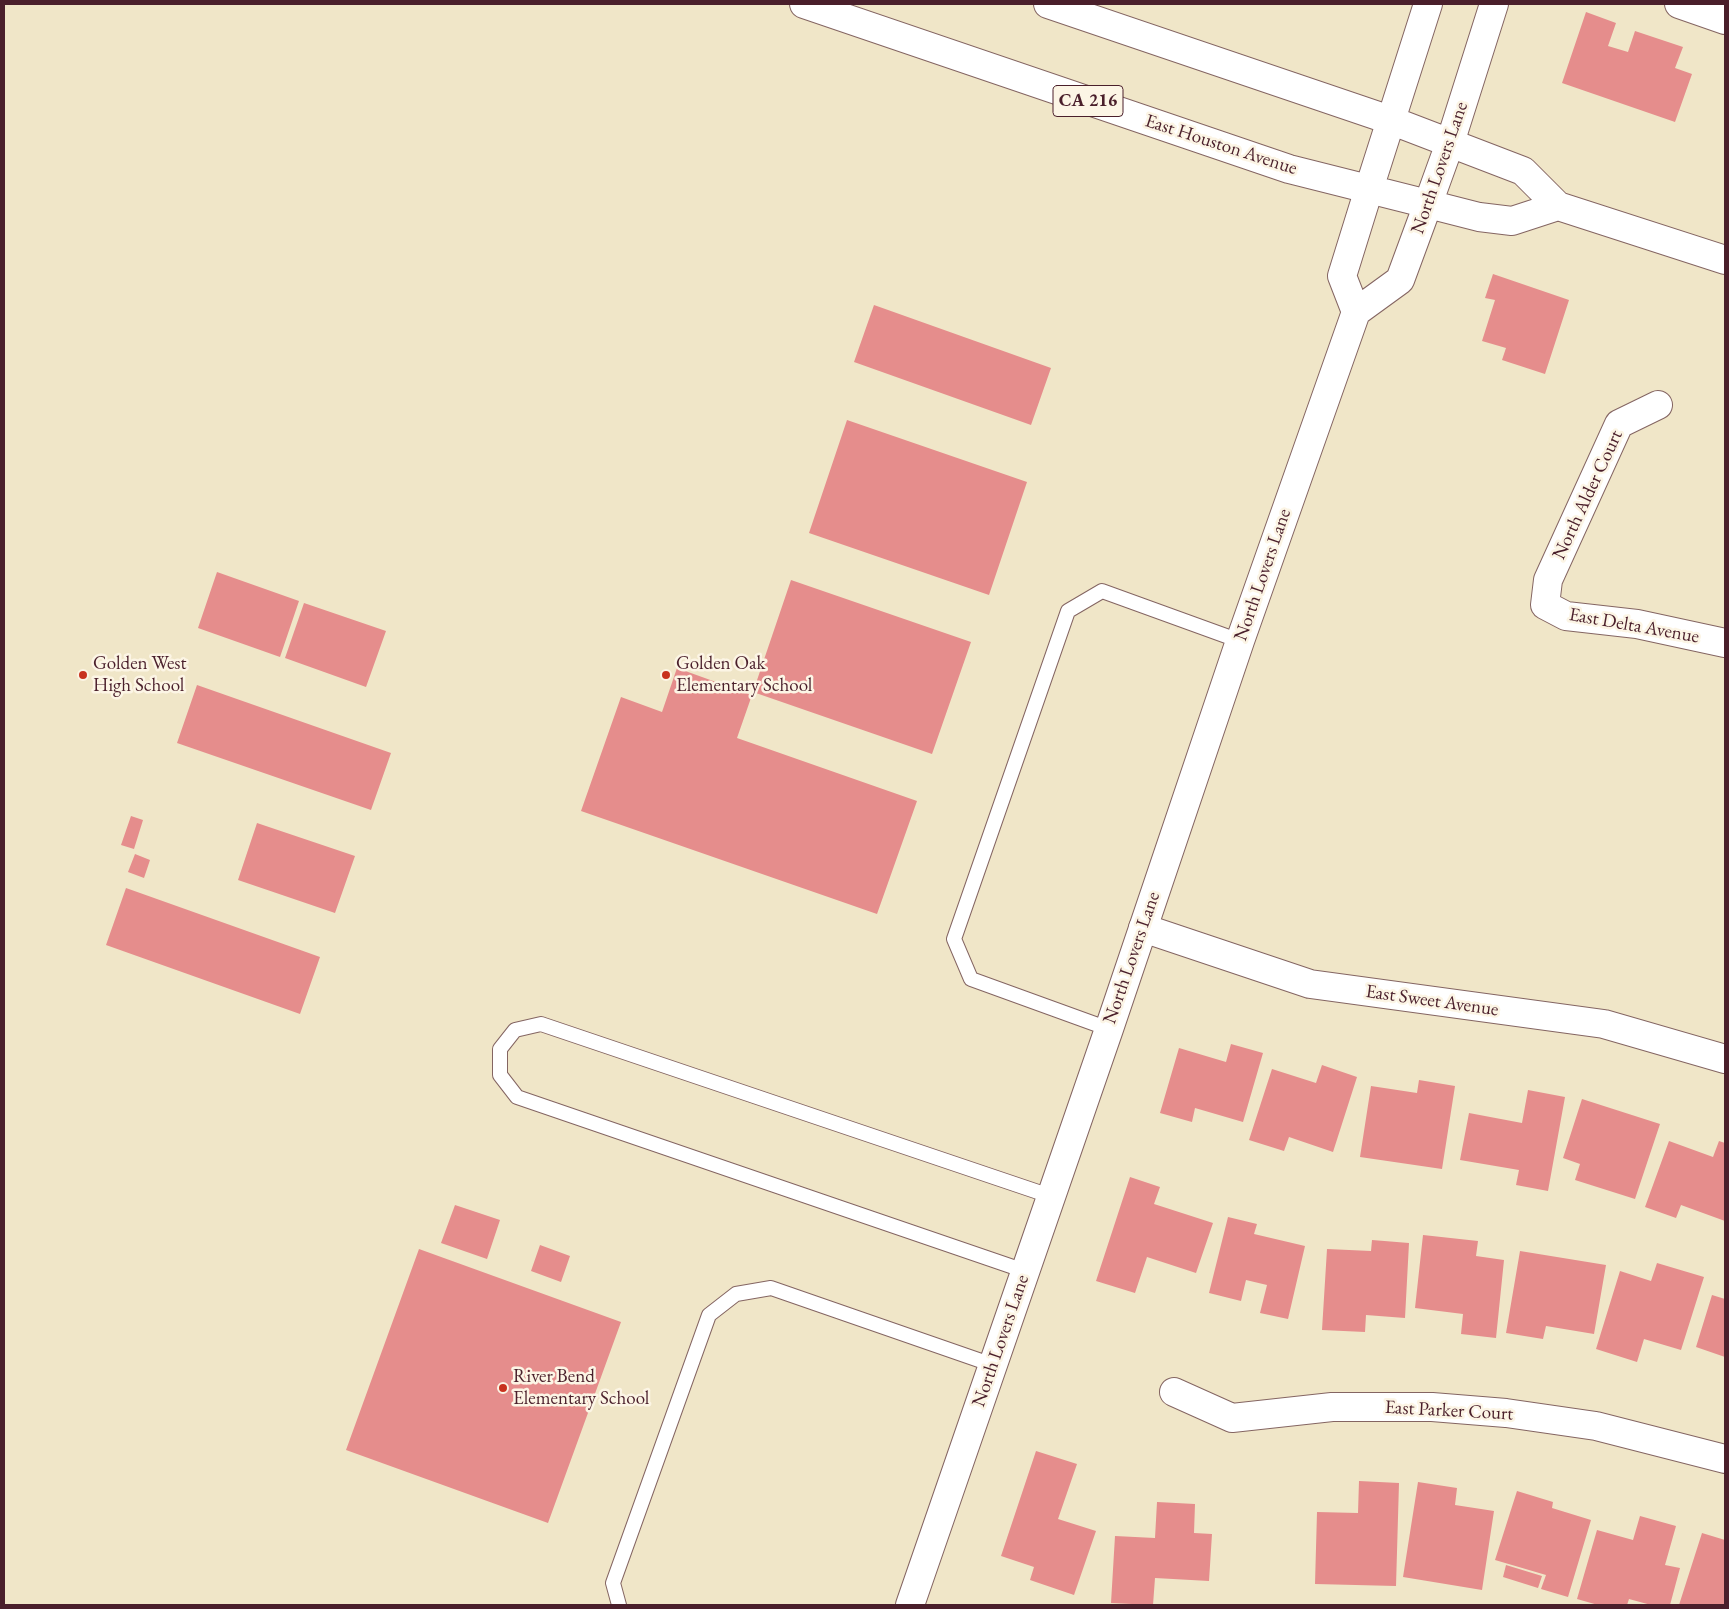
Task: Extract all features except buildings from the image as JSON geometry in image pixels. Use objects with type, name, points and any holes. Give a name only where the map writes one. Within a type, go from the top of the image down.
[{"type":"main road","name":"East Houston Avenue","points":[[804,4],[1289,169],[1480,217],[1512,221],[1558,206]]},
{"type":"main road","points":[[1048,4],[1390,120],[1523,171],[1558,206],[1725,260]]},
{"type":"main road","points":[[1356,312],[1342,276],[1428,4]]},
{"type":"main road","name":"North Lovers Lane","points":[[910,1605],[1240,641],[1356,312],[1400,280],[1450,143],[1494,4]]},
{"type":"main road","points":[[1679,4],[1725,20]]},
{"type":"main road","name":"North Alder Court","points":[[1545,606],[1548,580],[1619,424],[1658,405]]},
{"type":"main road","name":"East Delta Avenue","points":[[1545,606],[1566,616],[1637,624],[1725,644]]},
{"type":"main road","name":"East Sweet Avenue","points":[[1143,928],[1310,984],[1604,1024],[1725,1059]]},
{"type":"main road","name":"East Parker Court","points":[[1174,1392],[1232,1418],[1332,1407],[1432,1407],[1506,1413],[1596,1426],[1725,1459]]},
{"type":"lane","points":[[1109,1028],[971,979],[954,939],[1068,611],[1102,591],[1240,641]]},
{"type":"lane","points":[[1025,1271],[517,1097],[500,1075],[500,1049],[515,1030],[541,1024],[1050,1196]]},
{"type":"lane","points":[[619,1605],[613,1583],[709,1315],[736,1294],[771,1288],[993,1365]]},
{"type":"place","name":"Golden West High School","points":[[83,675]]},
{"type":"place","name":"Golden Oak Elementary School","points":[[666,675]]},
{"type":"place","name":"River Bend Elementary School","points":[[503,1388]]}]
